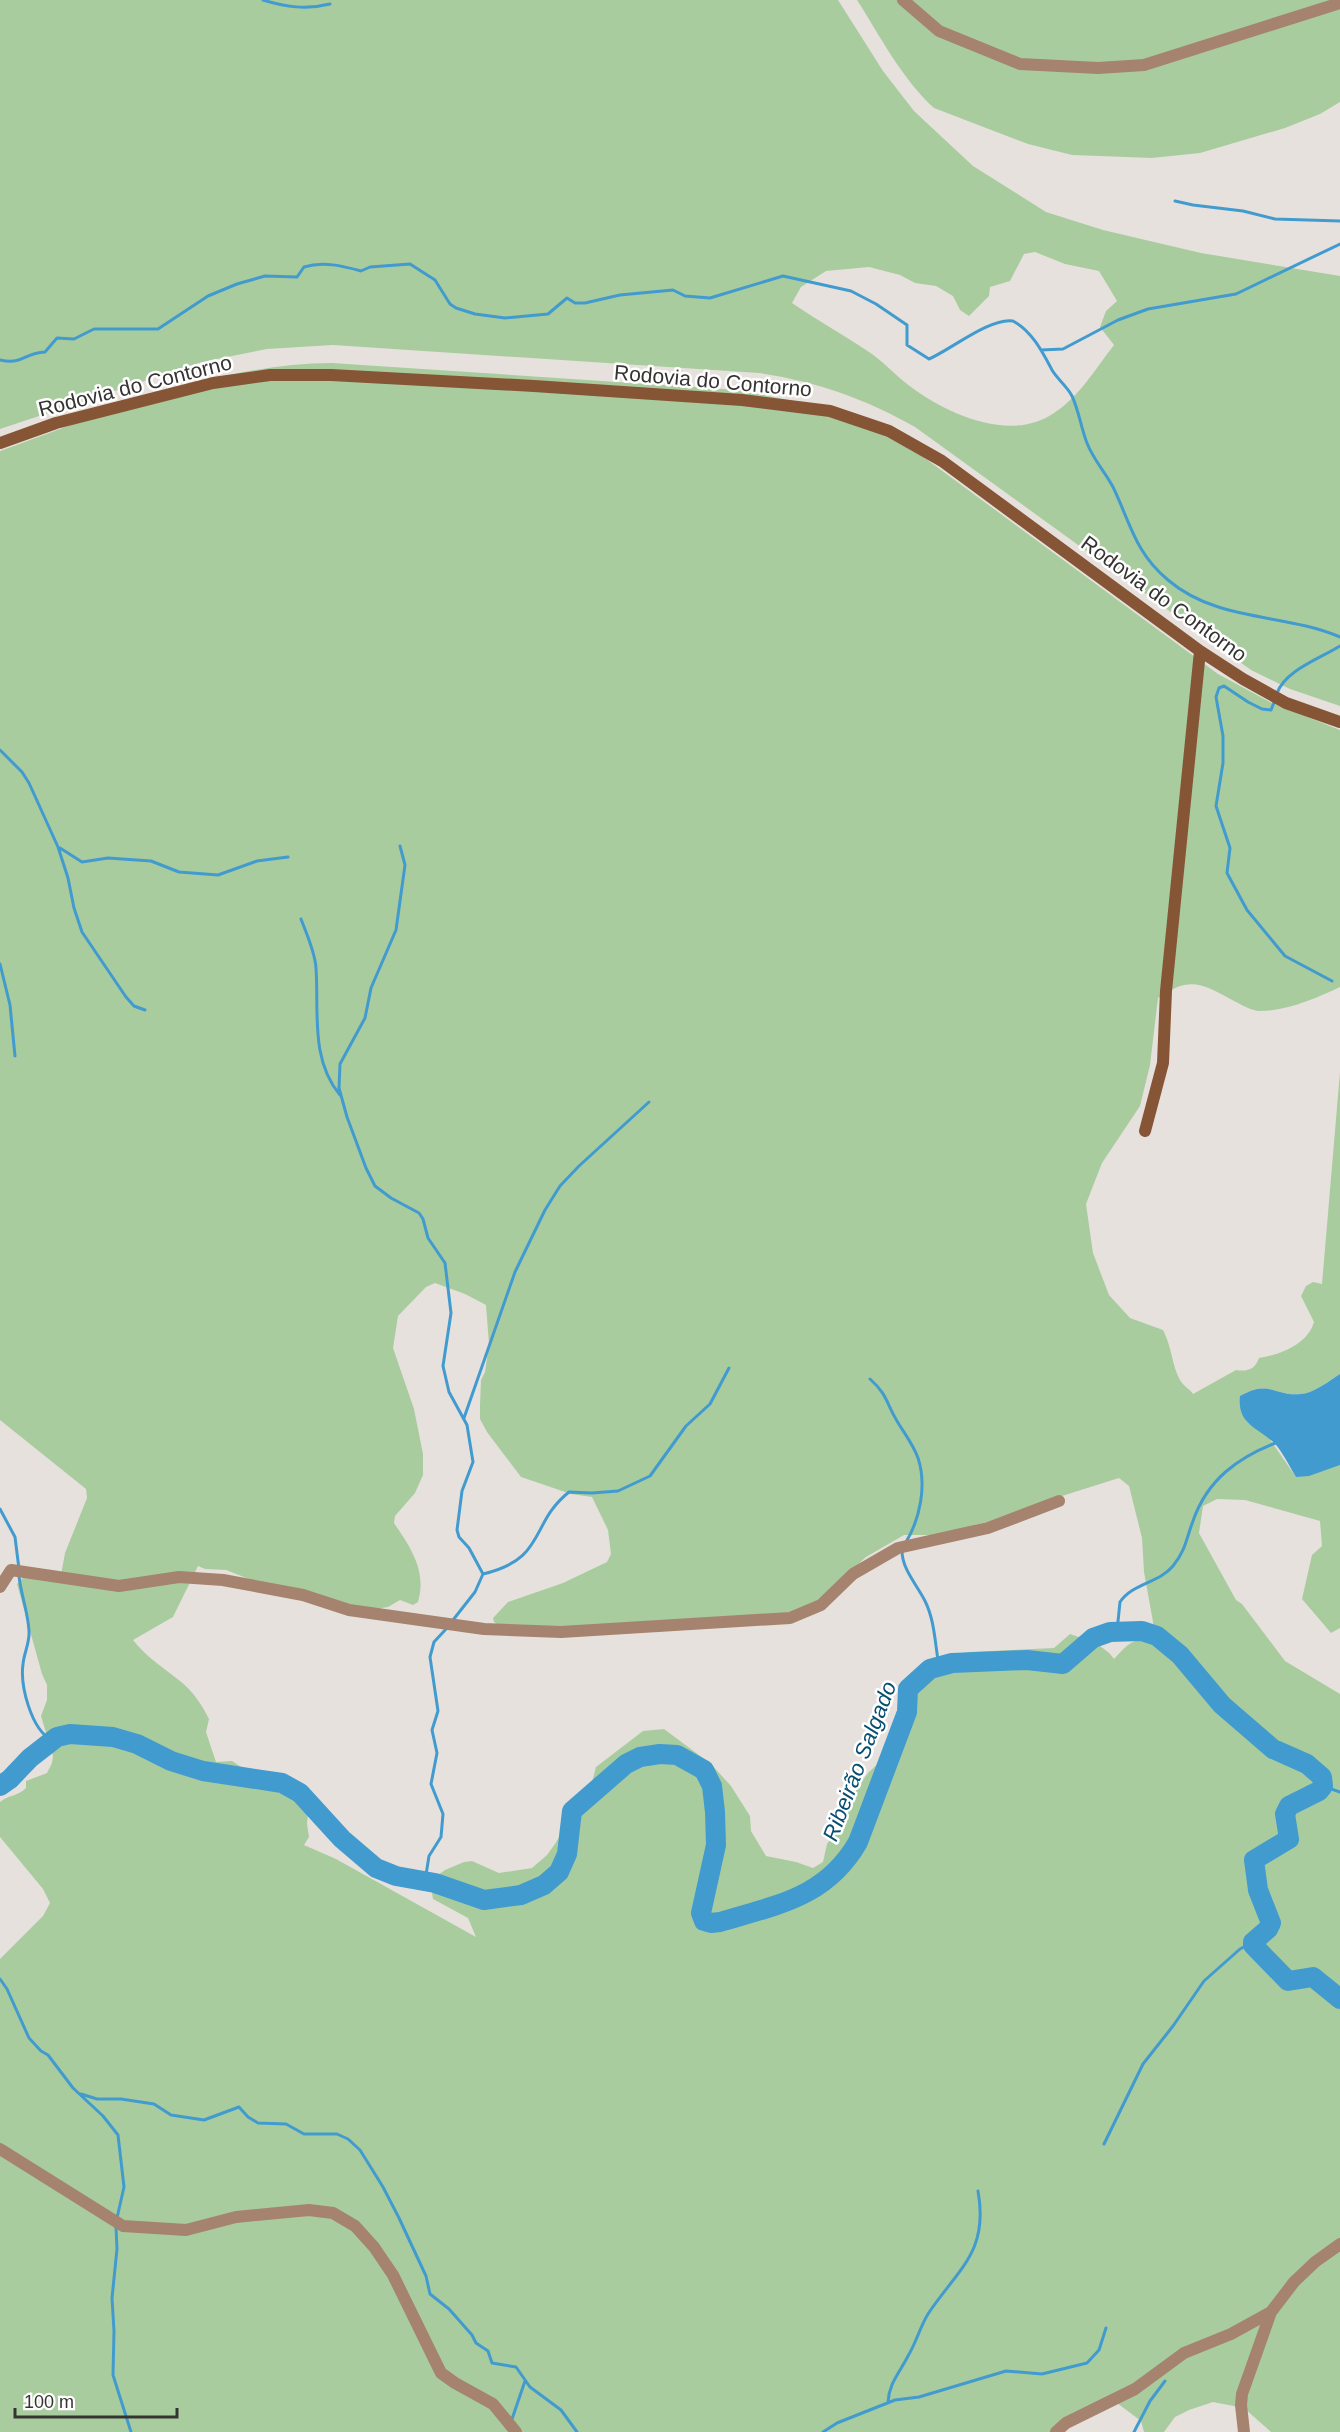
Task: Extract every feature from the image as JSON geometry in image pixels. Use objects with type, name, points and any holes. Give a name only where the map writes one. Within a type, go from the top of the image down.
[{"type":"main road","name":"Rodovia do Contorno","points":[[0,443],[56,423],[213,383],[270,375],[331,375],[534,386],[742,400],[830,411],[889,431],[942,460],[1200,651],[1286,703],[1340,722]]},
{"type":"main road","points":[[1145,1131],[1163,1063],[1166,991],[1200,651]]},
{"type":"street","points":[[903,0],[939,31],[1020,64],[1098,68],[1144,65],[1340,3]]},
{"type":"street","points":[[0,1587],[11,1570],[119,1586],[179,1577],[212,1579],[303,1595],[349,1610],[484,1629],[561,1632],[790,1618],[821,1605],[853,1574],[898,1548],[988,1528],[1059,1502]]},
{"type":"street","points":[[0,2149],[123,2226],[186,2230],[236,2217],[309,2210],[333,2213],[356,2226],[387,2266],[441,2373],[493,2404],[516,2432]]},
{"type":"street","points":[[1244,2432],[1242,2394],[1271,2312],[1294,2282],[1315,2262],[1340,2244]]},
{"type":"street","points":[[1056,2432],[1066,2423],[1135,2390],[1184,2353],[1231,2334],[1271,2312]]},
{"type":"green space","points":[[0,0],[838,0],[883,71],[914,111],[973,166],[1046,212],[1103,230],[1201,253],[1340,276],[1340,706],[1290,689],[1251,670],[915,427],[840,392],[780,376],[333,345],[267,349],[202,362],[0,429]],"holes":[[[1035,252],[1065,264],[1099,271],[1117,301],[1106,311],[1100,327],[1114,345],[1087,382],[1063,406],[1037,422],[1019,425],[999,425],[980,421],[942,407],[911,387],[872,354],[792,303],[801,287],[826,271],[869,267],[900,275],[915,283],[936,286],[953,296],[960,310],[969,316],[989,296],[990,287],[1010,281],[1024,254]]]},
{"type":"green space","points":[[857,0],[1340,0],[1340,102],[1320,114],[1285,128],[1200,153],[1152,158],[1072,155],[1028,144],[934,108],[922,97],[902,71]]},
{"type":"green space","points":[[332,363],[738,390],[814,405],[866,425],[922,456],[1218,674],[1270,702],[1340,730],[1340,987],[1302,1003],[1281,1009],[1260,1011],[1250,1009],[1214,990],[1196,984],[1179,986],[1158,998],[1150,1065],[1140,1106],[1102,1163],[1086,1204],[1093,1253],[1109,1295],[1130,1318],[1163,1330],[1177,1375],[1183,1384],[1193,1394],[1236,1370],[1250,1369],[1259,1358],[1284,1351],[1299,1342],[1311,1330],[1314,1322],[1301,1296],[1306,1286],[1313,1282],[1322,1284],[1340,1072],[1340,1374],[1306,1393],[1292,1394],[1259,1389],[1240,1396],[1296,1477],[1340,1465],[1340,1628],[1331,1633],[1302,1599],[1312,1555],[1322,1546],[1320,1521],[1245,1500],[1217,1499],[1203,1506],[1199,1533],[1236,1600],[1242,1604],[1285,1661],[1340,1694],[1340,2432],[1271,2432],[1244,2408],[1213,2402],[1175,2417],[1164,2432],[1144,2432],[1141,2421],[1117,2403],[1060,2432],[0,2432],[0,1959],[43,1916],[50,1903],[43,1889],[0,1837],[0,1802],[23,1791],[26,1788],[26,1781],[47,1773],[53,1756],[41,1716],[47,1700],[47,1685],[17,1584],[32,1568],[61,1575],[65,1553],[87,1498],[86,1489],[0,1420],[0,451],[163,393],[204,381],[288,365]],"holes":[[[435,1283],[486,1305],[489,1344],[485,1372],[481,1380],[480,1419],[487,1432],[521,1477],[571,1494],[592,1497],[608,1530],[611,1554],[607,1562],[563,1583],[508,1602],[493,1618],[494,1622],[502,1627],[692,1627],[773,1622],[816,1603],[866,1557],[904,1535],[942,1535],[978,1524],[1032,1513],[1062,1496],[1119,1478],[1129,1486],[1142,1538],[1144,1572],[1153,1622],[1153,1643],[1141,1640],[1131,1643],[1114,1659],[1100,1646],[1070,1634],[1054,1648],[968,1652],[950,1656],[943,1667],[917,1690],[894,1748],[858,1786],[840,1826],[827,1844],[823,1862],[813,1868],[766,1856],[751,1831],[750,1816],[731,1786],[711,1764],[664,1729],[643,1731],[596,1767],[592,1782],[555,1844],[547,1855],[532,1868],[499,1873],[472,1861],[445,1870],[434,1878],[431,1887],[433,1899],[468,1918],[476,1937],[336,1859],[304,1845],[309,1837],[307,1824],[309,1803],[298,1785],[267,1784],[232,1761],[216,1762],[206,1732],[209,1719],[200,1703],[185,1685],[149,1657],[133,1640],[173,1617],[198,1566],[205,1569],[226,1570],[275,1589],[371,1610],[388,1607],[400,1600],[413,1605],[418,1602],[420,1580],[416,1560],[394,1523],[395,1516],[415,1493],[423,1475],[423,1454],[414,1409],[393,1348],[398,1316],[426,1287]]]},
{"type":"water","points":[[1340,1374],[1340,1465],[1309,1476],[1296,1477],[1282,1452],[1245,1418],[1241,1412],[1240,1396],[1259,1389],[1292,1394],[1306,1393]]},
{"type":"waterway","points":[[263,0],[296,7],[330,4]]},
{"type":"waterway","points":[[1175,201],[1243,211],[1275,219],[1340,221]]},
{"type":"waterway","points":[[1041,350],[1063,349],[1118,320],[1148,309],[1236,294],[1340,244]]},
{"type":"waterway","points":[[0,360],[14,361],[45,352],[57,338],[74,339],[94,329],[158,329],[208,296],[237,284],[265,276],[297,277],[304,267],[318,264],[361,271],[370,267],[410,264],[435,280],[450,304],[456,308],[475,314],[505,318],[548,314],[567,298],[575,303],[585,303],[620,295],[673,290],[685,296],[710,298],[783,276],[851,291],[876,304],[907,325],[907,345],[929,359],[982,329],[1004,321],[1013,321],[1031,336],[1054,374],[1070,392],[1090,449],[1113,487],[1134,536],[1157,570],[1187,594],[1208,603],[1229,610],[1319,629],[1340,637]]},
{"type":"waterway","points":[[1277,693],[1281,685],[1295,671],[1340,646]]},
{"type":"waterway","points":[[1275,700],[1271,710],[1262,709],[1224,686],[1219,688],[1216,697],[1223,736],[1223,763],[1216,806],[1230,848],[1227,873],[1247,910],[1285,956],[1332,981]]},
{"type":"waterway","points":[[0,750],[22,772],[29,783],[58,847],[82,932],[126,997],[134,1006],[145,1010]]},
{"type":"waterway","points":[[400,846],[405,865],[396,930],[371,988],[365,1018],[340,1064],[339,1088],[347,1117],[375,1186],[391,1198],[419,1213],[428,1238],[445,1263],[451,1313],[443,1366],[449,1392],[467,1425],[473,1462],[462,1491],[457,1530],[459,1537],[469,1548],[483,1574],[475,1592],[453,1620]]},
{"type":"waterway","points":[[60,848],[82,862],[108,858],[151,861],[179,872],[218,875],[257,861],[288,857]]},
{"type":"waterway","points":[[301,919],[315,962],[320,1050],[330,1081],[340,1095]]},
{"type":"waterway","points":[[0,964],[10,1005],[15,1056]]},
{"type":"waterway","points":[[464,1418],[515,1272],[545,1210],[560,1186],[579,1166],[649,1102]]},
{"type":"waterway","points":[[483,1574],[503,1567],[518,1559],[528,1550],[556,1504],[569,1492],[618,1491],[650,1476],[686,1426],[710,1404],[729,1368]]},
{"type":"waterway","points":[[870,1379],[884,1395],[893,1415],[914,1448],[921,1468],[921,1502],[906,1542]]},
{"type":"waterway","points":[[1117,1631],[1120,1602],[1132,1591],[1161,1576],[1173,1566],[1183,1549],[1199,1506],[1216,1482],[1237,1463],[1278,1442]]},
{"type":"waterway","points":[[0,1509],[15,1537],[19,1569]]},
{"type":"waterway","points":[[902,1551],[907,1571],[928,1609],[933,1625],[939,1666]]},
{"type":"waterway","points":[[19,1576],[29,1631],[23,1664],[25,1695],[38,1727],[52,1740]]},
{"type":"waterway","points":[[425,1881],[429,1856],[441,1837],[443,1814],[431,1784],[437,1753],[432,1730],[438,1711],[430,1657],[434,1642],[447,1628]]},
{"type":"waterway","name":"Ribeirão Salgado","points":[[0,1786],[57,1737],[70,1734],[113,1737],[137,1744],[171,1761],[203,1771],[282,1783],[300,1793],[342,1839],[376,1868],[396,1876],[435,1883],[484,1900],[521,1895],[544,1885],[559,1872],[567,1854],[572,1811],[626,1764],[640,1757],[660,1754],[677,1755],[704,1770],[712,1786],[716,1845],[701,1913],[704,1921],[720,1922],[798,1897],[831,1876],[845,1861],[858,1842],[907,1712],[908,1689],[930,1669],[952,1663],[1027,1660],[1063,1664],[1093,1638],[1110,1632],[1142,1631],[1157,1636],[1180,1655],[1222,1705],[1273,1749],[1307,1764],[1322,1777],[1323,1786],[1319,1791],[1289,1806],[1285,1814],[1289,1839],[1254,1860],[1258,1890],[1271,1923],[1268,1929],[1253,1942],[1253,1945],[1288,1981],[1313,1977],[1340,1999]]},
{"type":"waterway","points":[[1323,1786],[1340,1792]]},
{"type":"waterway","points":[[1104,2144],[1143,2064],[1204,1981],[1240,1949],[1253,1942]]},
{"type":"waterway","points":[[0,1979],[7,1989],[29,2038],[48,2055],[73,2088],[103,2116],[118,2135],[124,2187],[117,2218]]},
{"type":"waterway","points":[[81,2094],[97,2099],[121,2099],[154,2104],[171,2115],[204,2120],[239,2107],[248,2117],[258,2123],[286,2124],[304,2134],[337,2134],[348,2139],[360,2150],[383,2187],[426,2276],[430,2294],[449,2309],[472,2335],[476,2343],[488,2351],[492,2363],[516,2367],[530,2387],[561,2410],[577,2432]]},
{"type":"waterway","points":[[888,2402],[893,2383],[925,2319],[960,2271],[975,2245],[979,2230],[978,2191]]},
{"type":"waterway","points":[[116,2227],[117,2249],[112,2298],[113,2375],[131,2432]]},
{"type":"waterway","points":[[823,2432],[837,2423],[895,2400],[919,2397],[1006,2371],[1042,2374],[1087,2363],[1099,2350],[1106,2328]]},
{"type":"waterway","points":[[511,2422],[525,2381]]},
{"type":"waterway","points":[[1134,2432],[1150,2401],[1165,2381]]}]
